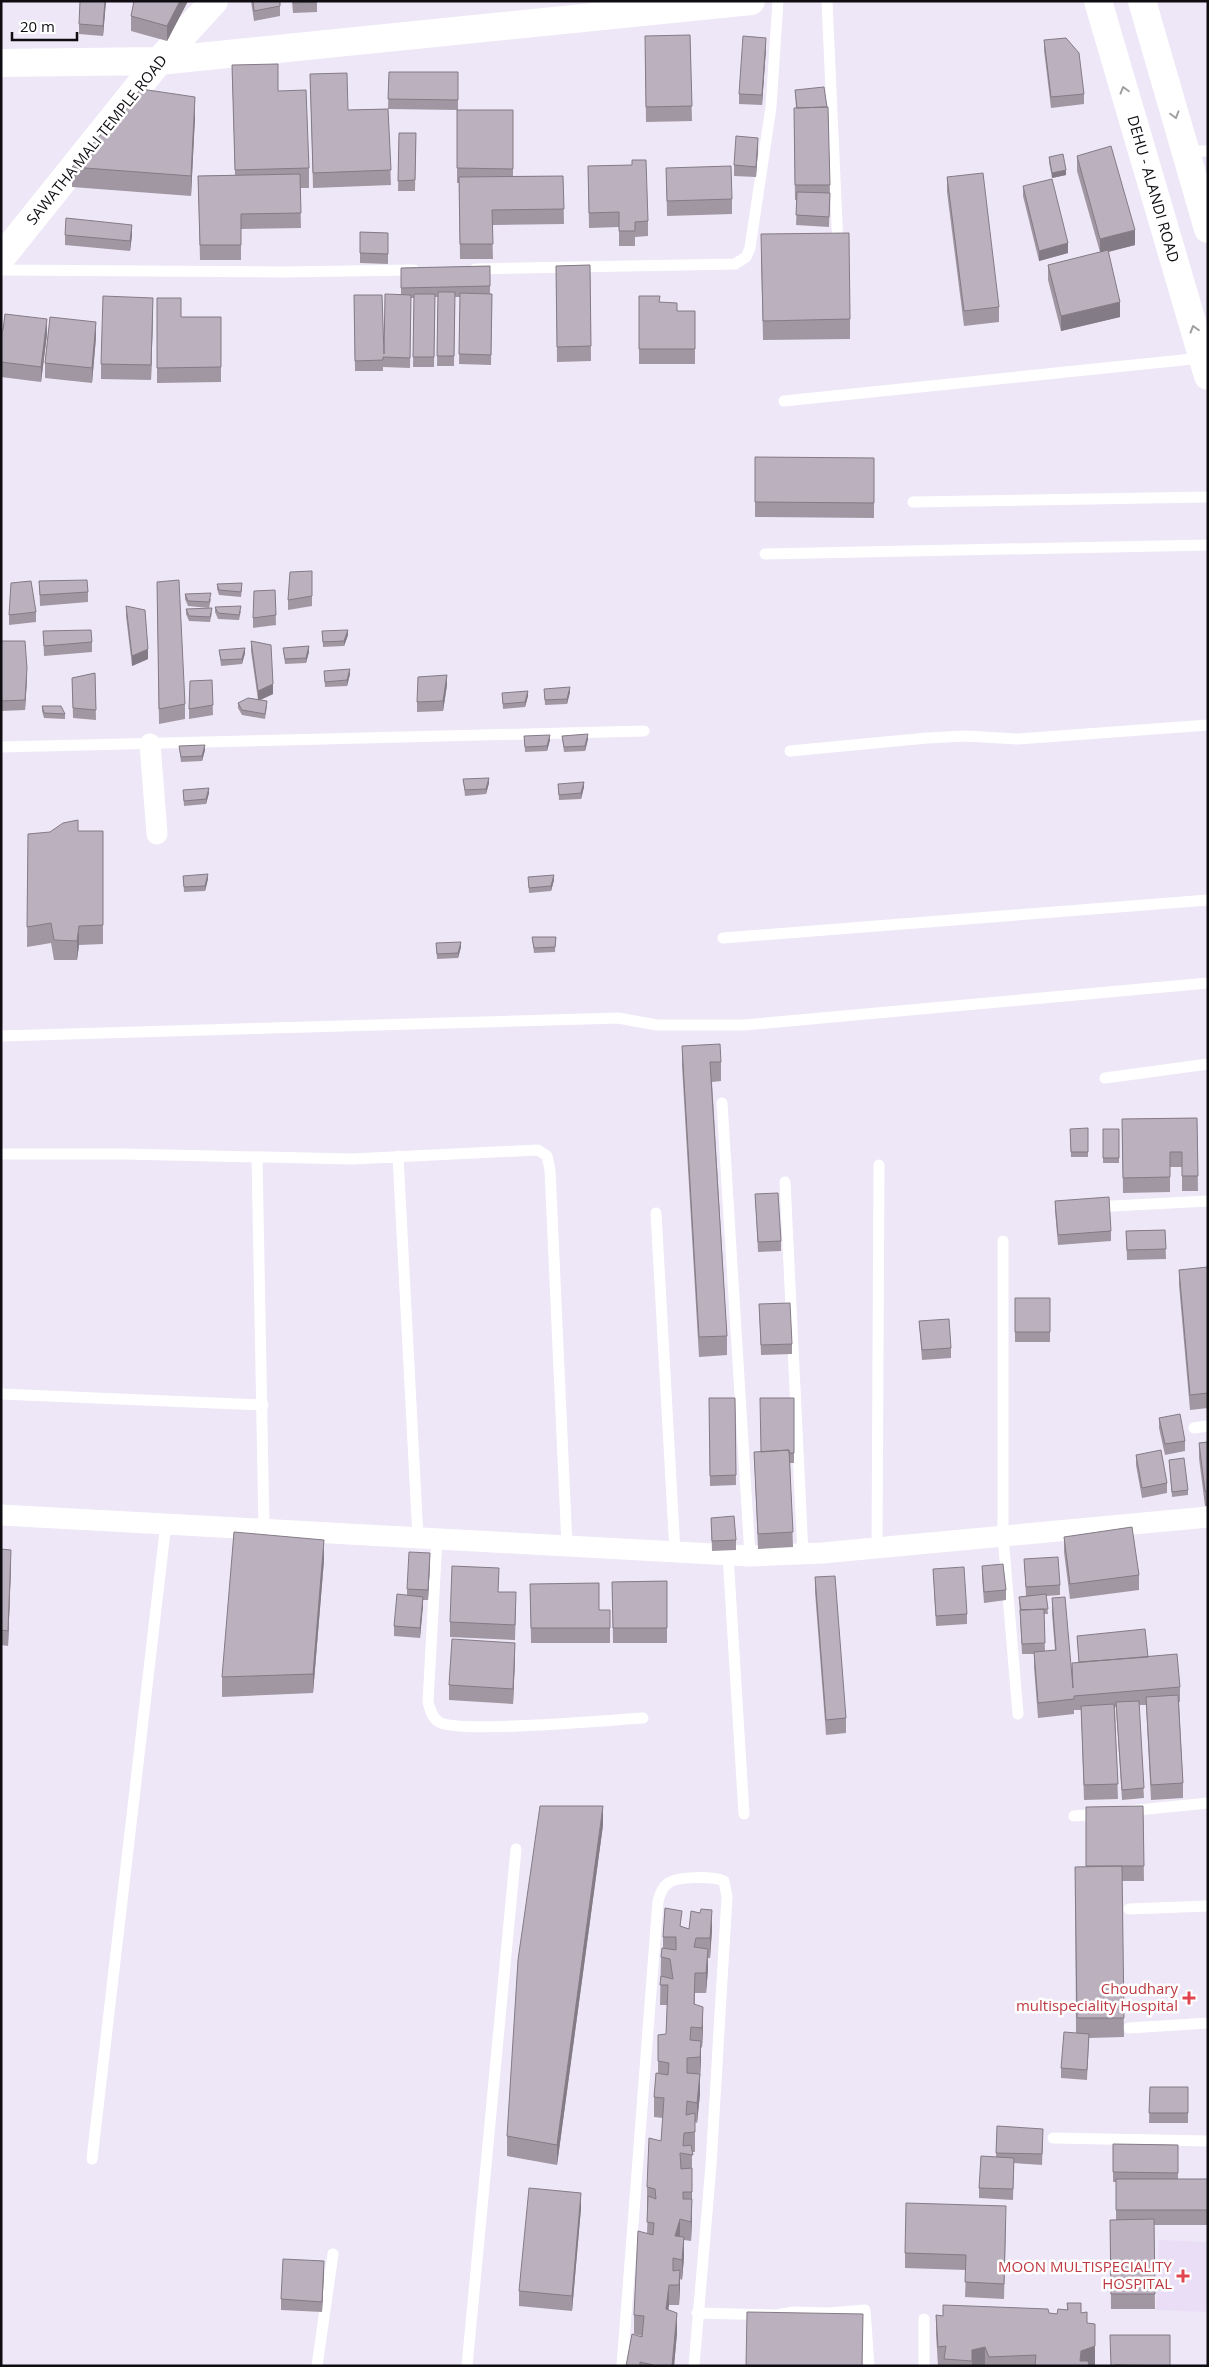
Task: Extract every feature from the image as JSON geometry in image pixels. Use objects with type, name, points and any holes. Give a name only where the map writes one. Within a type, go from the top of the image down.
[{"type":"street","name":"SAWATHA MALI TEMPLE ROAD","points":[[1,258],[159,61],[214,1]]},
{"type":"street","points":[[1,63],[159,61],[751,1]]},
{"type":"street","name":"DEHU - ALANDI ROAD","points":[[1098,1],[1205,367]]},
{"type":"street","points":[[1142,1],[1196,151],[1208,229]]},
{"type":"street","points":[[150,744],[157,834]]},
{"type":"street","points":[[1,1514],[750,1556],[877,1548],[1208,1517]]},
{"type":"lane","points":[[460,269],[735,264],[746,257],[750,248],[771,106],[778,1]]},
{"type":"lane","points":[[827,1],[838,246]]},
{"type":"lane","points":[[1,270],[283,272],[430,270]]},
{"type":"lane","points":[[784,401],[1205,367]]},
{"type":"lane","points":[[913,502],[1208,497]]},
{"type":"lane","points":[[765,554],[1208,544]]},
{"type":"lane","points":[[790,752],[927,738],[965,736],[1002,739],[1208,725]]},
{"type":"lane","points":[[1,747],[644,731]]},
{"type":"lane","points":[[723,938],[1208,900]]},
{"type":"lane","points":[[1,1036],[618,1018],[657,1025],[744,1025],[1208,983]]},
{"type":"lane","points":[[1104,1078],[1208,1064]]},
{"type":"lane","points":[[722,1103],[750,1556]]},
{"type":"lane","points":[[1,1154],[352,1159],[522,1149],[538,1150],[547,1156],[550,1170],[567,1546]]},
{"type":"lane","points":[[398,1156],[428,1538],[428,1702],[431,1714],[439,1722],[469,1728],[643,1718]]},
{"type":"lane","points":[[256,1157],[263,1405],[264,1529]]},
{"type":"lane","points":[[877,1548],[879,1165]]},
{"type":"lane","points":[[785,1182],[803,1554]]},
{"type":"lane","points":[[1080,1208],[1208,1201]]},
{"type":"lane","points":[[656,1213],[675,1552]]},
{"type":"lane","points":[[1003,1241],[1003,1536],[1018,1714]]},
{"type":"lane","points":[[1,1394],[263,1405]]},
{"type":"lane","points":[[1194,1428],[1208,1426]]},
{"type":"lane","points":[[92,2158],[166,1523]]},
{"type":"lane","points":[[728,1555],[744,1814]]},
{"type":"lane","points":[[1074,1816],[1208,1803]]},
{"type":"lane","points":[[467,2366],[516,1849]]},
{"type":"lane","points":[[622,2366],[658,1901],[662,1888],[669,1882],[677,1879],[717,1877],[724,1881],[727,1897],[711,2165],[694,2366]]},
{"type":"lane","points":[[1129,1909],[1208,1906]]},
{"type":"lane","points":[[1129,2028],[1208,2023]]},
{"type":"lane","points":[[1053,2138],[1208,2141]]},
{"type":"lane","points":[[317,2366],[333,2254]]},
{"type":"lane","points":[[698,2313],[776,2315],[794,2312],[829,2313],[865,2310],[869,2366]]},
{"type":"lane","points":[[924,2319],[924,2366]]},
{"type":"shaded area","name":"MOON MULTISPECIALITY HOSPITAL","points":[[1159,2240],[1208,2242],[1208,2312],[1156,2310]]},
{"type":"building","points":[[80,1],[105,1],[103,26],[79,24]]},
{"type":"building","points":[[134,1],[180,1],[167,26],[131,16]]},
{"type":"building","points":[[253,1],[280,1],[280,6],[254,11]]},
{"type":"building","points":[[293,1],[317,1],[317,2],[293,3]]},
{"type":"building","points":[[690,35],[692,106],[646,107],[645,36]]},
{"type":"building","points":[[743,36],[766,38],[762,95],[739,94]]},
{"type":"building","points":[[1066,38],[1079,53],[1084,94],[1051,97],[1044,40]]},
{"type":"building","points":[[278,64],[278,91],[306,90],[309,168],[235,170],[232,65]]},
{"type":"building","points":[[389,72],[458,72],[458,100],[388,99]]},
{"type":"building","points":[[347,73],[348,110],[388,109],[391,170],[313,173],[310,74]]},
{"type":"building","points":[[824,87],[827,107],[797,108],[795,90]]},
{"type":"building","points":[[141,89],[195,97],[191,176],[72,167]]},
{"type":"building","points":[[828,107],[830,185],[795,185],[794,108]]},
{"type":"building","points":[[457,110],[513,110],[513,169],[457,168]]},
{"type":"building","points":[[399,133],[416,133],[415,180],[398,181]]},
{"type":"building","points":[[736,136],[758,138],[756,167],[734,165]]},
{"type":"building","points":[[1111,146],[1135,230],[1100,239],[1077,156]]},
{"type":"building","points":[[1063,154],[1066,170],[1052,173],[1049,157]]},
{"type":"building","points":[[632,160],[646,160],[648,221],[635,222],[635,231],[619,231],[619,212],[589,213],[588,166],[632,165]]},
{"type":"building","points":[[731,166],[732,199],[667,201],[666,168]]},
{"type":"building","points":[[983,173],[999,307],[964,311],[947,177]]},
{"type":"building","points":[[300,174],[301,213],[241,214],[241,245],[200,245],[198,176]]},
{"type":"building","points":[[563,176],[564,209],[492,210],[493,244],[460,244],[459,177]]},
{"type":"building","points":[[1052,179],[1068,243],[1039,251],[1023,186]]},
{"type":"building","points":[[797,192],[830,193],[829,217],[796,215]]},
{"type":"building","points":[[66,218],[132,225],[130,241],[65,235]]},
{"type":"building","points":[[360,232],[388,233],[388,254],[360,253]]},
{"type":"building","points":[[849,233],[850,319],[763,321],[761,234]]},
{"type":"building","points":[[1108,250],[1120,302],[1061,316],[1048,265]]},
{"type":"building","points":[[590,265],[591,346],[557,347],[556,266]]},
{"type":"building","points":[[490,266],[490,286],[401,288],[401,268]]},
{"type":"building","points":[[438,292],[455,292],[454,356],[437,356]]},
{"type":"building","points":[[460,293],[492,294],[491,355],[459,354]]},
{"type":"building","points":[[385,294],[411,295],[410,358],[383,357],[383,360],[355,361],[354,295],[382,295],[384,354]]},
{"type":"building","points":[[414,294],[435,294],[434,357],[413,357]]},
{"type":"building","points":[[103,296],[153,298],[151,365],[101,364]]},
{"type":"building","points":[[639,296],[660,296],[659,302],[677,303],[677,311],[695,311],[695,349],[639,349]]},
{"type":"building","points":[[157,298],[181,298],[181,317],[221,317],[221,367],[157,368]]},
{"type":"building","points":[[5,314],[47,319],[41,367],[1,362],[1,330],[3,330]]},
{"type":"building","points":[[50,317],[96,322],[92,368],[45,363]]},
{"type":"building","points":[[755,457],[874,458],[874,503],[755,502]]},
{"type":"building","points":[[312,571],[312,596],[288,600],[290,572]]},
{"type":"building","points":[[87,580],[88,592],[40,595],[39,581]]},
{"type":"building","points":[[179,580],[185,704],[159,709],[157,582]]},
{"type":"building","points":[[31,581],[36,612],[9,615],[11,583]]},
{"type":"building","points":[[242,583],[241,592],[219,590],[217,584]]},
{"type":"building","points":[[275,590],[276,615],[253,618],[254,591]]},
{"type":"building","points":[[211,593],[209,602],[188,601],[185,594]]},
{"type":"building","points":[[126,606],[145,610],[148,649],[132,656]]},
{"type":"building","points":[[241,606],[239,615],[218,613],[215,607]]},
{"type":"building","points":[[212,608],[210,617],[189,616],[186,609]]},
{"type":"building","points":[[91,630],[92,642],[44,646],[43,631]]},
{"type":"building","points":[[348,630],[344,641],[323,642],[322,631]]},
{"type":"building","points":[[1,641],[25,641],[27,668],[25,700],[1,701]]},
{"type":"building","points":[[251,641],[271,645],[273,684],[258,691]]},
{"type":"building","points":[[309,646],[306,658],[285,659],[283,648]]},
{"type":"building","points":[[245,648],[242,659],[221,660],[219,650]]},
{"type":"building","points":[[350,669],[347,680],[325,682],[324,671]]},
{"type":"building","points":[[95,673],[96,710],[73,708],[72,678]]},
{"type":"building","points":[[447,675],[443,701],[417,702],[418,677]]},
{"type":"building","points":[[212,680],[213,705],[189,709],[190,681]]},
{"type":"building","points":[[570,687],[567,699],[545,700],[544,689]]},
{"type":"building","points":[[528,691],[525,702],[503,704],[502,693]]},
{"type":"building","points":[[248,698],[267,701],[265,714],[242,710],[238,703]]},
{"type":"building","points":[[42,706],[61,706],[65,714],[44,713]]},
{"type":"building","points":[[588,734],[585,746],[564,747],[562,736]]},
{"type":"building","points":[[550,735],[547,746],[525,747],[524,736]]},
{"type":"building","points":[[205,745],[202,756],[181,757],[179,746]]},
{"type":"building","points":[[489,778],[486,789],[465,790],[463,779]]},
{"type":"building","points":[[584,782],[581,793],[559,795],[558,784]]},
{"type":"building","points":[[209,788],[206,799],[184,801],[183,790]]},
{"type":"building","points":[[78,820],[78,831],[103,831],[103,925],[79,926],[77,941],[54,940],[51,923],[27,927],[28,834],[50,832],[63,823]]},
{"type":"building","points":[[208,874],[205,886],[184,887],[183,876]]},
{"type":"building","points":[[554,875],[551,886],[529,888],[528,877]]},
{"type":"building","points":[[532,937],[556,937],[555,947],[534,948]]},
{"type":"building","points":[[461,942],[458,953],[437,954],[436,943]]},
{"type":"building","points":[[720,1044],[721,1062],[710,1062],[727,1336],[699,1337],[682,1046]]},
{"type":"building","points":[[1197,1118],[1198,1176],[1182,1176],[1182,1152],[1170,1152],[1170,1177],[1123,1178],[1122,1119]]},
{"type":"building","points":[[1088,1128],[1088,1152],[1071,1152],[1070,1129]]},
{"type":"building","points":[[1103,1129],[1119,1129],[1119,1158],[1103,1158]]},
{"type":"building","points":[[778,1193],[781,1241],[758,1242],[755,1194]]},
{"type":"building","points":[[1109,1197],[1111,1231],[1058,1235],[1055,1201]]},
{"type":"building","points":[[1165,1230],[1166,1249],[1127,1250],[1126,1231]]},
{"type":"building","points":[[1208,1267],[1208,1393],[1190,1395],[1179,1270]]},
{"type":"building","points":[[1015,1298],[1050,1298],[1050,1332],[1015,1332]]},
{"type":"building","points":[[790,1303],[792,1344],[761,1345],[759,1304]]},
{"type":"building","points":[[949,1319],[951,1348],[922,1350],[919,1321]]},
{"type":"building","points":[[709,1398],[735,1398],[736,1475],[710,1476]]},
{"type":"building","points":[[760,1398],[794,1398],[794,1453],[789,1453],[789,1450],[761,1452]]},
{"type":"building","points":[[1180,1414],[1185,1441],[1165,1444],[1159,1418]]},
{"type":"building","points":[[1208,1442],[1208,1491],[1205,1491],[1199,1443]]},
{"type":"building","points":[[789,1450],[793,1532],[758,1534],[754,1452]]},
{"type":"building","points":[[1161,1450],[1167,1483],[1142,1488],[1136,1455]]},
{"type":"building","points":[[1184,1458],[1188,1490],[1172,1492],[1169,1460]]},
{"type":"building","points":[[734,1516],[736,1540],[712,1541],[711,1518]]},
{"type":"building","points":[[1132,1527],[1139,1575],[1070,1584],[1064,1537]]},
{"type":"building","points":[[234,1532],[324,1540],[313,1674],[222,1677]]},
{"type":"building","points":[[1,1549],[11,1550],[8,1631],[1,1630]]},
{"type":"building","points":[[409,1552],[430,1553],[428,1590],[407,1589]]},
{"type":"building","points":[[1058,1557],[1060,1585],[1026,1587],[1024,1559]]},
{"type":"building","points":[[1003,1564],[1006,1590],[984,1592],[982,1566]]},
{"type":"building","points":[[452,1566],[499,1568],[498,1592],[516,1592],[515,1625],[450,1622]]},
{"type":"building","points":[[964,1567],[967,1614],[936,1616],[933,1569]]},
{"type":"building","points":[[835,1576],[846,1718],[826,1720],[815,1577]]},
{"type":"building","points":[[667,1581],[667,1628],[613,1628],[612,1582]]},
{"type":"building","points":[[599,1583],[599,1610],[610,1610],[610,1628],[531,1628],[530,1584]]},
{"type":"building","points":[[397,1594],[423,1597],[420,1628],[394,1626]]},
{"type":"building","points":[[1046,1594],[1048,1609],[1021,1610],[1019,1597]]},
{"type":"building","points":[[1065,1597],[1073,1688],[1072,1663],[1177,1654],[1180,1687],[1074,1696],[1074,1699],[1038,1703],[1034,1652],[1056,1650],[1052,1598]]},
{"type":"building","points":[[1044,1609],[1045,1643],[1022,1644],[1020,1610]]},
{"type":"building","points":[[1145,1629],[1148,1657],[1079,1662],[1077,1636]]},
{"type":"building","points":[[452,1639],[515,1643],[513,1689],[449,1685]]},
{"type":"building","points":[[1178,1695],[1183,1783],[1151,1785],[1146,1697]]},
{"type":"building","points":[[1139,1701],[1144,1788],[1122,1790],[1116,1702]]},
{"type":"building","points":[[1114,1704],[1118,1784],[1084,1785],[1081,1706]]},
{"type":"building","points":[[540,1806],[603,1806],[557,2145],[507,2136],[518,1960]]},
{"type":"building","points":[[1143,1806],[1144,1866],[1086,1866],[1086,1807]]},
{"type":"building","points":[[1122,1866],[1124,2018],[1077,2018],[1075,1867]]},
{"type":"building","points":[[665,1908],[682,1911],[680,1926],[689,1929],[691,1911],[700,1913],[701,1909],[712,1910],[710,1938],[696,1938],[694,1947],[708,1949],[706,1973],[695,1973],[694,2004],[703,2007],[702,2028],[691,2027],[690,2040],[701,2041],[700,2057],[687,2058],[687,2073],[700,2074],[697,2103],[687,2101],[686,2115],[695,2113],[695,2132],[684,2133],[683,2146],[691,2145],[693,2155],[680,2153],[681,2169],[692,2168],[692,2192],[683,2192],[683,2199],[692,2199],[691,2222],[680,2219],[675,2236],[684,2237],[682,2260],[673,2258],[673,2271],[680,2270],[679,2285],[669,2285],[666,2309],[677,2313],[672,2366],[653,2366],[640,2362],[640,2366],[626,2366],[632,2334],[642,2337],[644,2316],[634,2315],[638,2231],[653,2235],[654,2223],[647,2222],[648,2196],[656,2199],[655,2189],[647,2187],[649,2138],[661,2141],[664,2098],[654,2097],[656,2073],[668,2075],[669,2063],[658,2061],[658,2035],[666,2034],[668,1985],[660,1985],[661,1976],[673,1979],[670,1959],[661,1957],[662,1948],[676,1950],[676,1937],[663,1937]]},
{"type":"building","points":[[1064,2032],[1089,2034],[1087,2070],[1061,2068]]},
{"type":"building","points":[[1150,2087],[1188,2087],[1188,2113],[1149,2113]]},
{"type":"building","points":[[997,2126],[1043,2129],[1042,2154],[996,2153]]},
{"type":"building","points":[[1113,2144],[1178,2145],[1178,2173],[1113,2172]]},
{"type":"building","points":[[981,2156],[1014,2158],[1013,2189],[979,2188]]},
{"type":"building","points":[[1116,2179],[1208,2179],[1208,2210],[1116,2210]]},
{"type":"building","points":[[529,2188],[581,2193],[572,2296],[519,2291]]},
{"type":"building","points":[[906,2203],[1006,2206],[1004,2284],[965,2282],[966,2255],[905,2253]]},
{"type":"building","points":[[1154,2219],[1155,2294],[1111,2294],[1110,2220]]},
{"type":"building","points":[[283,2259],[324,2261],[322,2302],[281,2299]]},
{"type":"building","points":[[1067,2303],[1081,2303],[1081,2313],[1087,2312],[1087,2323],[1095,2324],[1095,2346],[1081,2351],[1080,2361],[1088,2361],[1089,2366],[1035,2366],[1036,2355],[989,2357],[985,2347],[972,2350],[972,2361],[944,2359],[946,2346],[938,2347],[936,2315],[943,2316],[943,2305],[1048,2309],[1049,2313],[1057,2314],[1058,2309],[1068,2310]]},
{"type":"building","points":[[747,2312],[863,2314],[862,2366],[746,2366]]},
{"type":"building","points":[[1110,2335],[1170,2335],[1170,2366],[1111,2366]]},
{"type":"place","name":"Choudhary multispeciality Hospital","points":[[1189,1998]]},
{"type":"place","name":"MOON MULTISPECIALITY HOSPITAL","points":[[1183,2276]]}]
